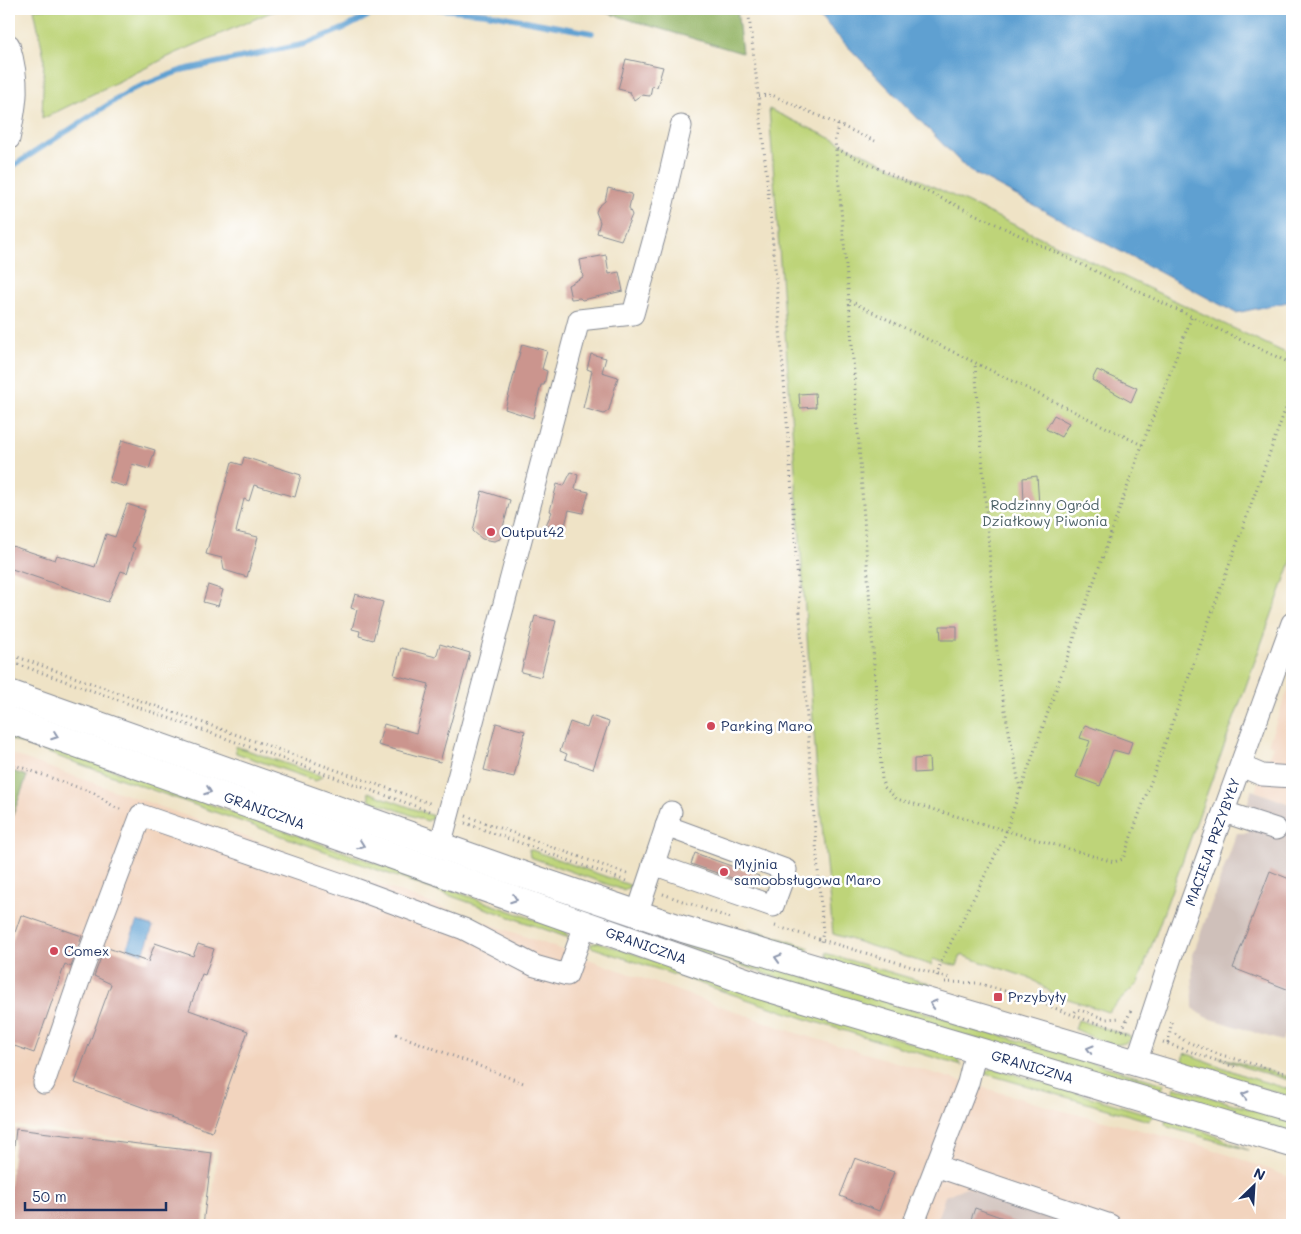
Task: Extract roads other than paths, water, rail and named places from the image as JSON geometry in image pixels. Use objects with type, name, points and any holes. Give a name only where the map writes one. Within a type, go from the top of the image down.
[{"type":"main road","name":"GRANICZNA","points":[[9,693],[637,914],[812,968],[1292,1109]]},
{"type":"main road","name":"GRANICZNA","points":[[9,720],[585,925],[809,1002],[1292,1144]]},
{"type":"street","points":[[9,45],[18,80],[16,104],[9,139]]},
{"type":"street","points":[[440,846],[579,320],[632,314],[659,220],[681,126]]},
{"type":"street","name":"MACIEJA PRZYBYŁY","points":[[1136,1062],[1292,623]]},
{"type":"street","points":[[1241,766],[1262,775],[1292,777]]},
{"type":"street","points":[[1224,812],[1276,829]]},
{"type":"street","points":[[44,1083],[83,969],[141,815],[464,928],[535,966],[567,975],[585,925]]},
{"type":"street","points":[[637,914],[648,880],[669,819],[786,870],[773,906],[648,880]]},
{"type":"street","points":[[913,1225],[968,1084],[976,1051]]},
{"type":"street","points":[[936,1166],[1110,1225]]},
{"type":"water","points":[[814,9],[1292,9],[1292,301],[1236,313],[968,170],[825,23]]},
{"type":"water","points":[[137,921],[153,927],[143,954],[127,948]]},
{"type":"waterway","points":[[13,166],[131,90],[182,70],[305,44],[347,27],[379,10],[393,9]]},
{"type":"waterway","points":[[437,9],[485,13],[592,33]]},
{"type":"place","name":"Output42","points":[[491,532]]},
{"type":"place","name":"Parking Maro","points":[[711,726]]},
{"type":"place","name":"Myjnia samoobsługowa Maro","points":[[724,872]]},
{"type":"place","name":"Comex","points":[[54,951]]},
{"type":"place","name":"Przybyły","points":[[998,997]]},
{"type":"park label","name":"Rodzinny Ogród Działkowy Piwonia","points":[[1045,514]]}]
